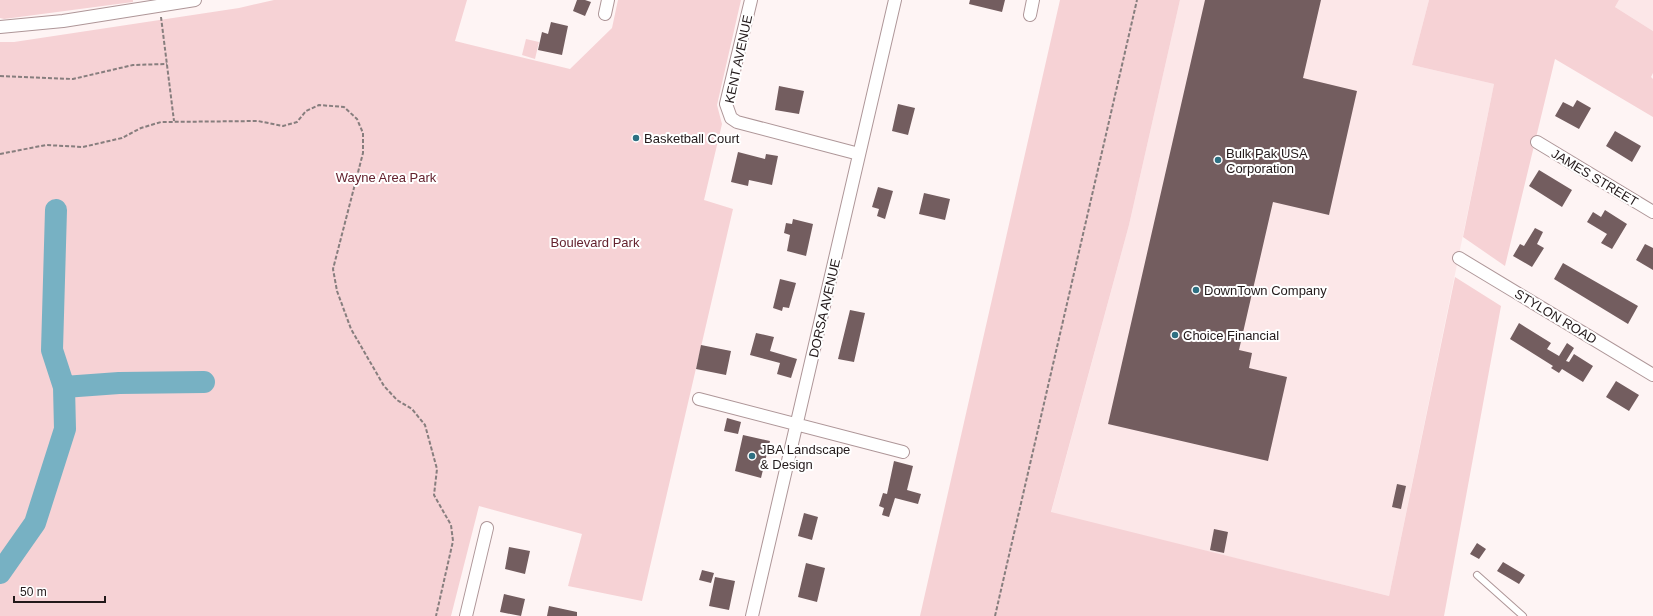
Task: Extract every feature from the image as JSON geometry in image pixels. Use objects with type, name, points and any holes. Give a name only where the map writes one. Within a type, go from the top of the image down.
[{"type":"street","points":[[0,27],[63,21],[195,0]]},
{"type":"street","points":[[605,14],[608,0]]},
{"type":"street","name":"KENT AVENUE","points":[[751,0],[726,104],[731,118],[737,122],[859,154]]},
{"type":"street","name":"DORSA AVENUE","points":[[752,616],[798,424],[895,0]]},
{"type":"street","points":[[1030,15],[1033,0]]},
{"type":"street","name":"JAMES STREET","points":[[1537,142],[1653,212]]},
{"type":"street","name":"STYLON ROAD","points":[[1459,258],[1653,375]]},
{"type":"street","points":[[699,399],[903,452]]},
{"type":"street","points":[[466,616],[487,528]]},
{"type":"lane","points":[[1477,575],[1523,616]]},
{"type":"path","points":[[995,616],[1137,0]]},
{"type":"path","points":[[160,6],[174,121]]},
{"type":"path","points":[[0,76],[73,79],[133,65],[167,64]]},
{"type":"path","points":[[0,154],[46,145],[83,147],[122,138],[141,128],[161,122],[258,121],[283,126],[297,122],[306,111],[319,105],[344,107],[357,119],[363,133],[363,153],[333,268],[338,291],[351,329],[384,386],[397,400],[412,410],[425,425],[437,469],[434,495],[451,525],[453,541],[436,616]]},
{"type":"shaded area","points":[[1180,0],[1429,0],[1412,65],[1494,84],[1389,596],[1051,513],[1129,225]]},
{"type":"shaded area","points":[[1619,0],[1653,0],[1653,31],[1615,7]]},
{"type":"green space","points":[[0,0],[133,0],[133,2],[4,19],[0,18]]},
{"type":"green space","points":[[274,0],[467,0],[455,41],[570,69],[612,28],[618,0],[741,0],[717,105],[722,124],[704,200],[733,209],[642,601],[568,586],[582,534],[479,506],[451,616],[0,616],[0,42],[14,42],[239,8]]},
{"type":"green space","points":[[1060,0],[1180,0],[1129,225],[1051,512],[1389,596],[1455,277],[1501,306],[1444,616],[920,616]]},
{"type":"green space","points":[[1429,0],[1619,0],[1615,7],[1653,31],[1653,73],[1651,77],[1653,79],[1653,117],[1555,59],[1505,266],[1463,237],[1494,84],[1412,65]]},
{"type":"green space","points":[[526,39],[539,42],[535,59],[522,55]]},
{"type":"building","points":[[577,0],[591,2],[585,16],[573,11]]},
{"type":"building","points":[[970,0],[1005,0],[1002,12],[969,4]]},
{"type":"building","name":"DownTown Company","points":[[1205,0],[1321,0],[1303,78],[1357,91],[1329,215],[1273,202],[1239,350],[1252,353],[1249,368],[1287,377],[1268,461],[1108,424]]},
{"type":"building","points":[[551,22],[568,26],[562,55],[538,50],[542,32],[548,34]]},
{"type":"building","points":[[779,86],[804,91],[799,114],[775,110]]},
{"type":"building","points":[[1577,100],[1591,108],[1579,129],[1555,116],[1563,102],[1573,107]]},
{"type":"building","points":[[898,104],[915,108],[908,135],[892,131]]},
{"type":"building","points":[[1615,131],[1641,146],[1632,162],[1606,146]]},
{"type":"building","points":[[738,152],[765,159],[766,154],[778,156],[772,185],[749,180],[748,186],[731,182]]},
{"type":"building","points":[[1539,170],[1572,190],[1562,207],[1529,186]]},
{"type":"building","points":[[878,187],[893,191],[885,219],[877,216],[879,209],[872,207]]},
{"type":"building","points":[[924,193],[950,199],[945,220],[919,214]]},
{"type":"building","points":[[1605,210],[1627,224],[1612,249],[1601,243],[1607,234],[1587,222],[1593,212],[1601,217]]},
{"type":"building","points":[[793,219],[813,224],[806,256],[787,251],[790,235],[784,233],[786,223],[792,224]]},
{"type":"building","points":[[1535,228],[1543,232],[1537,244],[1544,248],[1532,267],[1513,256],[1520,244],[1524,246]]},
{"type":"building","points":[[1645,244],[1653,248],[1653,270],[1636,260]]},
{"type":"building","points":[[1563,263],[1638,306],[1628,324],[1554,279]]},
{"type":"building","points":[[780,279],[796,283],[789,308],[783,307],[782,311],[773,308]]},
{"type":"building","points":[[850,310],[865,313],[854,362],[838,359]]},
{"type":"building","points":[[1519,323],[1551,343],[1547,349],[1559,356],[1567,343],[1574,348],[1566,361],[1569,362],[1574,354],[1593,366],[1583,382],[1562,369],[1559,373],[1551,368],[1553,366],[1510,339]]},
{"type":"building","points":[[756,333],[774,337],[770,351],[797,359],[791,378],[777,374],[780,363],[750,355]]},
{"type":"building","points":[[701,345],[731,351],[726,375],[696,369]]},
{"type":"building","points":[[1616,381],[1639,395],[1629,411],[1606,397]]},
{"type":"building","points":[[727,418],[741,422],[738,434],[724,431]]},
{"type":"building","name":"JBA Landscape & Design","points":[[743,435],[770,441],[761,478],[735,471]]},
{"type":"building","points":[[894,461],[913,466],[907,490],[921,494],[918,504],[895,498],[889,517],[882,515],[884,508],[879,506],[883,493],[887,494]]},
{"type":"building","points":[[1397,484],[1406,486],[1401,509],[1392,507]]},
{"type":"building","points":[[804,513],[818,517],[812,540],[798,536]]},
{"type":"building","points":[[1214,529],[1228,532],[1224,553],[1210,550]]},
{"type":"building","points":[[1477,543],[1486,549],[1479,559],[1470,554]]},
{"type":"building","points":[[509,547],[530,551],[525,574],[505,569]]},
{"type":"building","points":[[1503,562],[1525,575],[1519,584],[1497,571]]},
{"type":"building","points":[[806,563],[825,568],[817,602],[798,597]]},
{"type":"building","points":[[702,570],[714,573],[711,583],[699,580]]},
{"type":"building","points":[[715,577],[735,581],[729,610],[709,606]]},
{"type":"building","points":[[504,594],[525,599],[521,616],[500,612]]},
{"type":"building","points":[[549,606],[577,612],[577,616],[547,616]]},
{"type":"waterway","points":[[0,573],[35,523],[65,429],[64,387],[52,350],[56,210]]},
{"type":"waterway","points":[[64,387],[119,383],[204,382]]},
{"type":"place","name":"Basketball Court","points":[[636,138]]},
{"type":"place","name":"Bulk Pak USA Corporation","points":[[1218,160]]},
{"type":"place","name":"DownTown Company","points":[[1196,290]]},
{"type":"place","name":"Choice Financial","points":[[1175,335]]},
{"type":"place","name":"JBA Landscape & Design","points":[[752,456]]},
{"type":"park label","name":"Wayne Area Park","points":[[386,177]]},
{"type":"park label","name":"Boulevard Park","points":[[595,242]]}]
